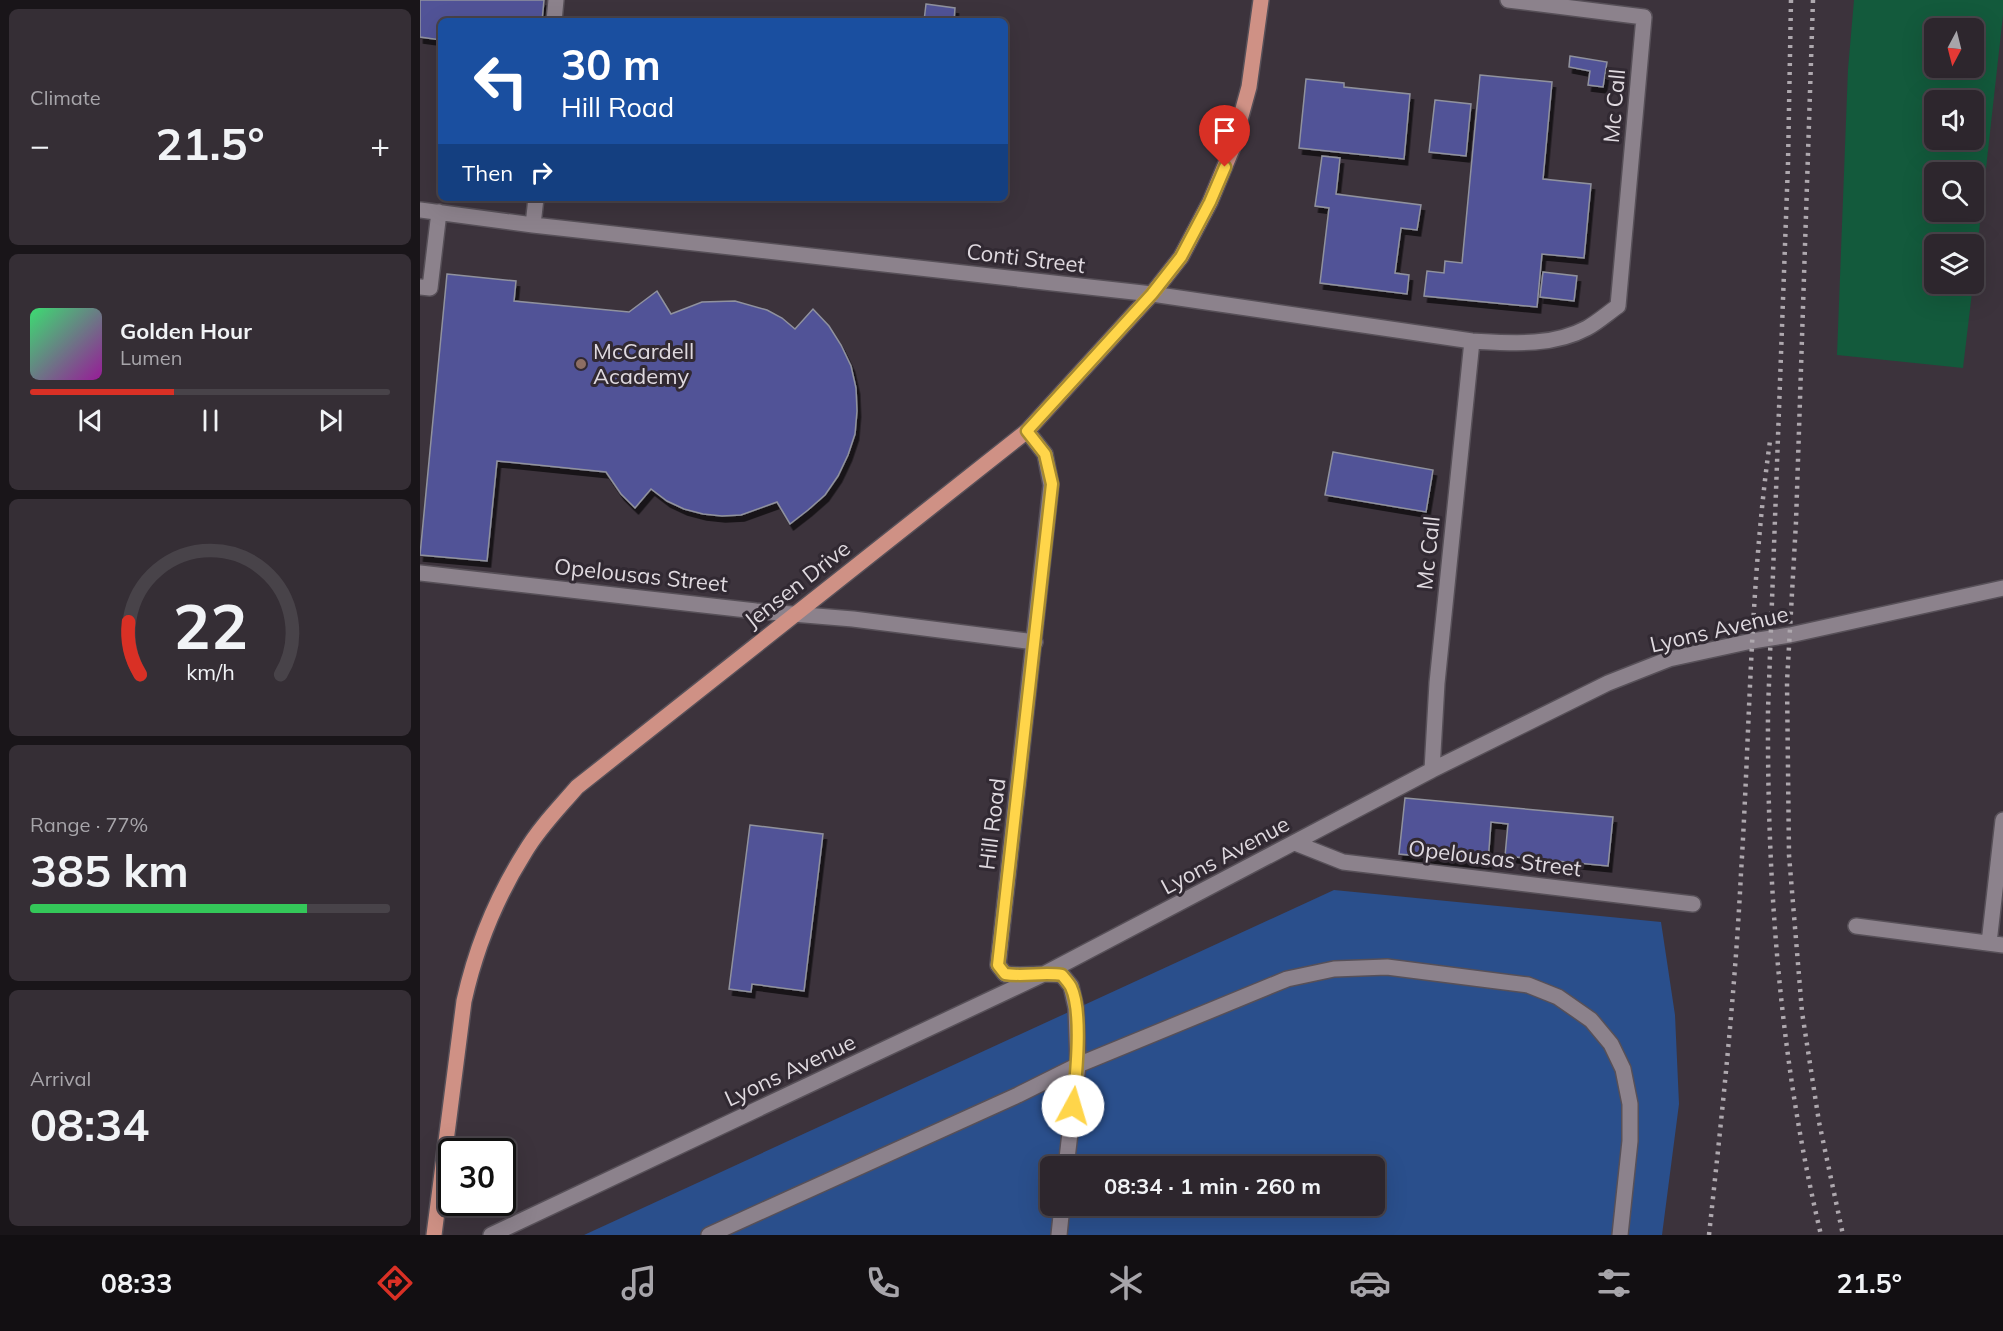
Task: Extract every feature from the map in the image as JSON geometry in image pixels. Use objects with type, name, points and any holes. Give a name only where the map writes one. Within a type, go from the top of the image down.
[{"type":"main road","name":"Jensen Drive","points":[[434,1235],[464,1001],[473,964],[490,916],[525,851],[577,787],[1027,431],[1152,294],[1181,257],[1210,202],[1232,149],[1249,87],[1261,0]]},
{"type":"street","points":[[554,18],[556,0]]},
{"type":"street","name":"Mc Call","points":[[1508,0],[1644,17],[1618,306]]},
{"type":"street","points":[[533,225],[536,201]]},
{"type":"street","name":"Conti Street","points":[[420,210],[533,225],[1152,294],[1472,341],[1514,343],[1557,339],[1586,328],[1618,306]]},
{"type":"street","points":[[420,288],[430,288],[440,212]]},
{"type":"street","name":"Mc Call","points":[[1432,770],[1437,683],[1472,341]]},
{"type":"street","name":"Hill Road","points":[[1027,431],[1045,454],[1052,484],[998,965],[1005,974],[1017,976],[1046,973]]},
{"type":"street","name":"Opelousas Street","points":[[420,573],[794,614],[853,618],[1035,642]]},
{"type":"street","name":"Lyons Avenue","points":[[491,1235],[1046,973],[1432,770],[1608,683],[1669,659],[2003,588]]},
{"type":"street","points":[[1856,926],[1996,944],[2003,820]]},
{"type":"street","name":"Opelousas Street","points":[[1295,843],[1343,862],[1694,904]]},
{"type":"street","points":[[708,1235],[1018,1095],[1078,1065],[1287,979],[1334,969],[1387,967],[1528,985],[1558,997],[1591,1020],[1611,1044],[1623,1069],[1630,1104],[1630,1141],[1620,1235]]},
{"type":"street","points":[[1046,973],[1062,975],[1071,986],[1076,1008],[1078,1065],[1067,1156]]},
{"type":"street","points":[[1059,1235],[1061,1216]]},
{"type":"green space","points":[[1854,0],[2003,0],[1984,187],[1984,162],[1924,162],[1924,222],[1980,222],[1979,234],[1924,234],[1924,294],[1972,294],[1963,368],[1837,355],[1848,69]]},
{"type":"water","points":[[1334,890],[1661,922],[1675,1015],[1679,1104],[1662,1235],[584,1235]]},
{"type":"building","points":[[420,0],[544,0],[542,18],[438,18],[438,40],[420,37]]},
{"type":"building","points":[[926,4],[955,8],[954,18],[924,18]]},
{"type":"building","points":[[1570,56],[1607,62],[1603,87],[1588,85],[1590,71],[1569,67]]},
{"type":"building","points":[[1480,75],[1552,82],[1543,179],[1591,184],[1584,258],[1542,254],[1537,307],[1424,296],[1427,271],[1444,273],[1445,261],[1462,263]]},
{"type":"building","points":[[1306,79],[1344,83],[1344,87],[1410,94],[1404,159],[1299,148]]},
{"type":"building","points":[[1435,100],[1471,104],[1466,156],[1429,152]]},
{"type":"building","points":[[1322,156],[1340,158],[1336,194],[1421,205],[1417,230],[1401,228],[1395,273],[1409,275],[1407,294],[1320,283],[1329,208],[1315,206]]},
{"type":"building","points":[[1543,272],[1577,276],[1574,301],[1540,297]]},
{"type":"building","points":[[447,274],[516,281],[514,301],[629,312],[657,291],[671,314],[702,302],[735,301],[767,310],[782,318],[795,329],[813,309],[829,326],[841,345],[851,366],[856,388],[855,434],[838,476],[825,495],[790,524],[777,502],[741,515],[722,516],[684,509],[667,501],[651,489],[635,508],[621,494],[606,472],[497,461],[487,561],[420,555]]},
{"type":"building","points":[[1333,452],[1433,470],[1426,512],[1325,495]]},
{"type":"building","points":[[1405,798],[1613,817],[1608,866],[1505,856],[1508,824],[1491,822],[1488,863],[1399,854]]},
{"type":"building","points":[[750,825],[823,834],[804,991],[752,984],[751,992],[729,989]]},
{"type":"railway","points":[[1791,0],[1788,163],[1768,710],[1768,776],[1774,908],[1786,1040],[1795,1105],[1821,1235]]},
{"type":"railway","points":[[1813,0],[1796,522],[1787,682],[1789,855],[1802,1012],[1819,1122],[1843,1235]]},
{"type":"railway","points":[[1709,1235],[1735,964],[1754,603],[1770,441]]},
{"type":"place","name":"McCardell Academy","points":[[581,364]]},
{"type":"route","points":[[1073,1106],[1078,1065],[1076,1008],[1071,986],[1062,975],[1046,973],[1017,976],[1005,974],[998,965],[1052,484],[1045,454],[1027,431],[1152,294],[1181,257],[1210,202],[1225,167]]}]
